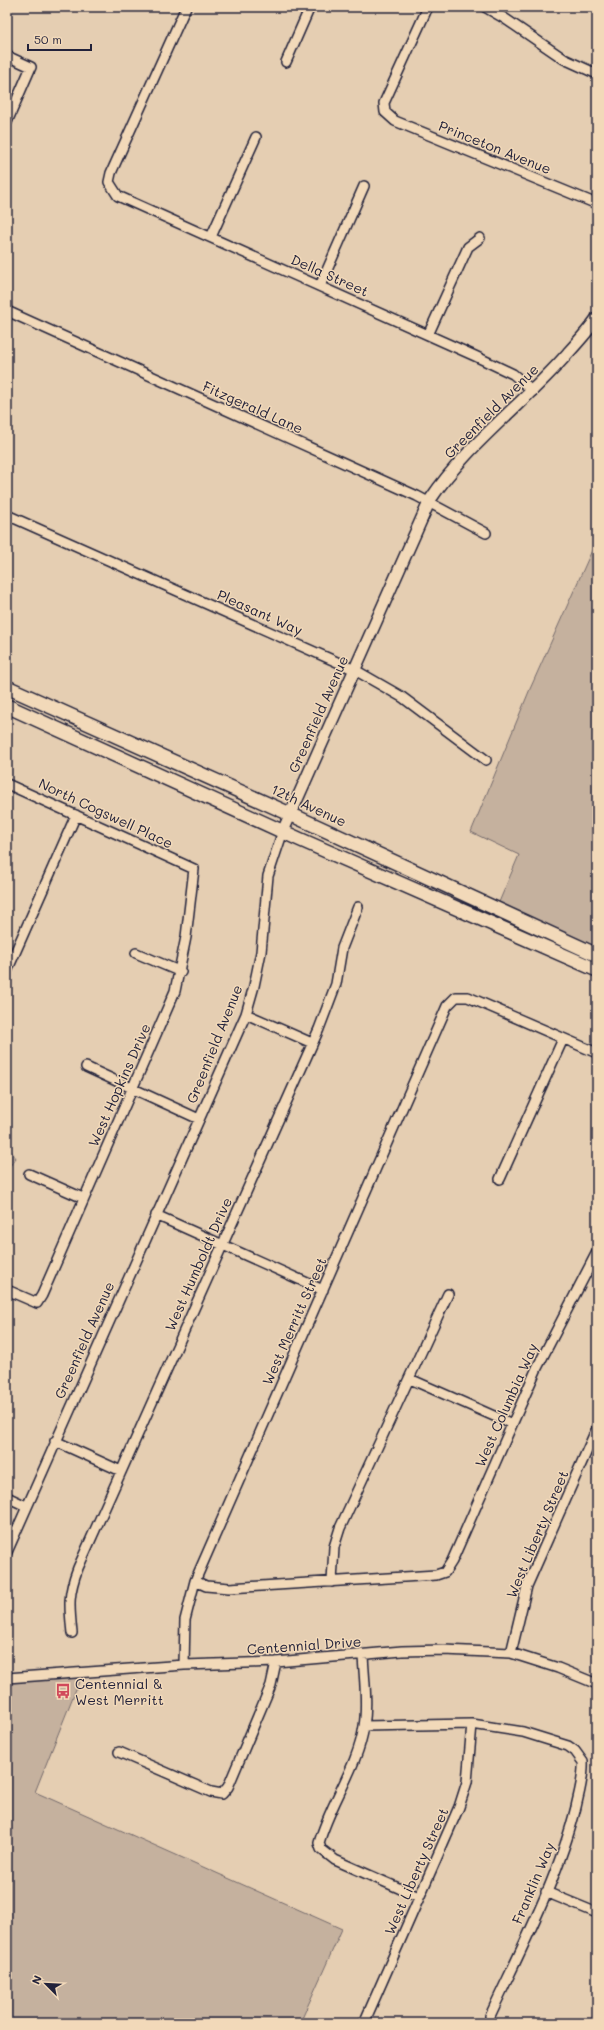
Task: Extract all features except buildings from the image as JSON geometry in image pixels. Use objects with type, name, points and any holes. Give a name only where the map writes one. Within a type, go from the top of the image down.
[{"type":"main road","name":"12th Avenue","points":[[7,687],[290,814],[597,955]]},
{"type":"main road","points":[[7,706],[282,831],[597,970]]},
{"type":"street","name":"Della Street","points":[[186,7],[111,174],[109,182],[113,191],[118,196],[212,237],[513,374],[533,391]]},
{"type":"street","points":[[286,62],[310,7]]},
{"type":"street","name":"Princeton Avenue","points":[[428,7],[384,103],[385,112],[395,121],[597,204]]},
{"type":"street","points":[[485,7],[504,18],[564,59],[597,74]]},
{"type":"street","points":[[7,56],[31,67],[7,122]]},
{"type":"street","points":[[212,237],[256,137]]},
{"type":"street","points":[[320,286],[364,186]]},
{"type":"street","points":[[428,335],[468,247],[480,238]]},
{"type":"street","name":"Fitzgerald Lane","points":[[7,311],[383,480],[486,533]]},
{"type":"street","name":"Greenfield Avenue","points":[[7,1552],[26,1506],[246,1014],[261,952],[268,876],[282,831],[429,504],[440,486],[470,450],[533,391],[570,352],[597,318]]},
{"type":"street","name":"Pleasant Way","points":[[7,515],[355,670],[402,697],[486,760]]},
{"type":"street","name":"North Cogswell Place","points":[[7,784],[194,868]]},
{"type":"street","points":[[7,971],[76,815]]},
{"type":"street","name":"West Hopkins Drive","points":[[7,1290],[37,1303],[42,1295],[83,1198],[175,991],[181,972],[194,868]]},
{"type":"street","name":"West Humboldt Drive","points":[[72,1633],[68,1602],[71,1586],[312,1042],[336,984],[342,948],[358,907]]},
{"type":"street","points":[[136,953],[181,972]]},
{"type":"street","name":"West Merritt Street","points":[[184,1665],[185,1620],[195,1581],[448,1006],[456,997],[468,997],[563,1039]]},
{"type":"street","points":[[246,1014],[312,1042]]},
{"type":"street","points":[[500,1179],[563,1039],[597,1053]]},
{"type":"street","points":[[86,1067],[199,1119]]},
{"type":"street","points":[[28,1174],[83,1198]]},
{"type":"street","points":[[156,1215],[323,1290]]},
{"type":"street","name":"West Columbia Way","points":[[332,1582],[436,1575],[445,1572],[452,1560],[537,1368],[597,1252]]},
{"type":"street","points":[[195,1581],[206,1586],[223,1588],[332,1582],[334,1547],[340,1528],[448,1294]]},
{"type":"street","points":[[410,1379],[512,1424]]},
{"type":"street","name":"West Liberty Street","points":[[511,1653],[527,1586],[597,1428]]},
{"type":"street","points":[[55,1441],[121,1471]]},
{"type":"street","points":[[7,1497],[26,1506]]},
{"type":"street","name":"Centennial Drive","points":[[7,1678],[184,1665],[276,1662],[363,1656],[402,1651],[444,1650],[511,1653],[558,1668],[597,1684]]},
{"type":"street","points":[[363,1656],[365,1697],[364,1726],[356,1753],[319,1842],[321,1849],[335,1860],[419,1896]]},
{"type":"street","points":[[118,1752],[211,1792],[222,1794],[228,1787],[271,1685],[276,1662]]},
{"type":"street","points":[[364,1726],[472,1724]]},
{"type":"street","name":"West Liberty Street","points":[[364,2023],[459,1807],[467,1782],[472,1724]]},
{"type":"street","name":"Franklin Way","points":[[472,1724],[501,1727],[568,1746],[580,1756],[583,1770],[572,1825],[546,1892],[490,2016]]},
{"type":"street","points":[[546,1892],[597,1913]]},
{"type":"green space","points":[[597,539],[597,962],[494,914],[519,855],[471,832],[530,689]]},
{"type":"green space","points":[[7,1145],[16,1158],[9,1167],[7,1177]]},
{"type":"green space","points":[[82,1674],[35,1792],[342,1929],[300,2023],[7,2023],[7,1679]]},
{"type":"place","name":"Centennial & West Merritt","points":[[63,1691]]}]
